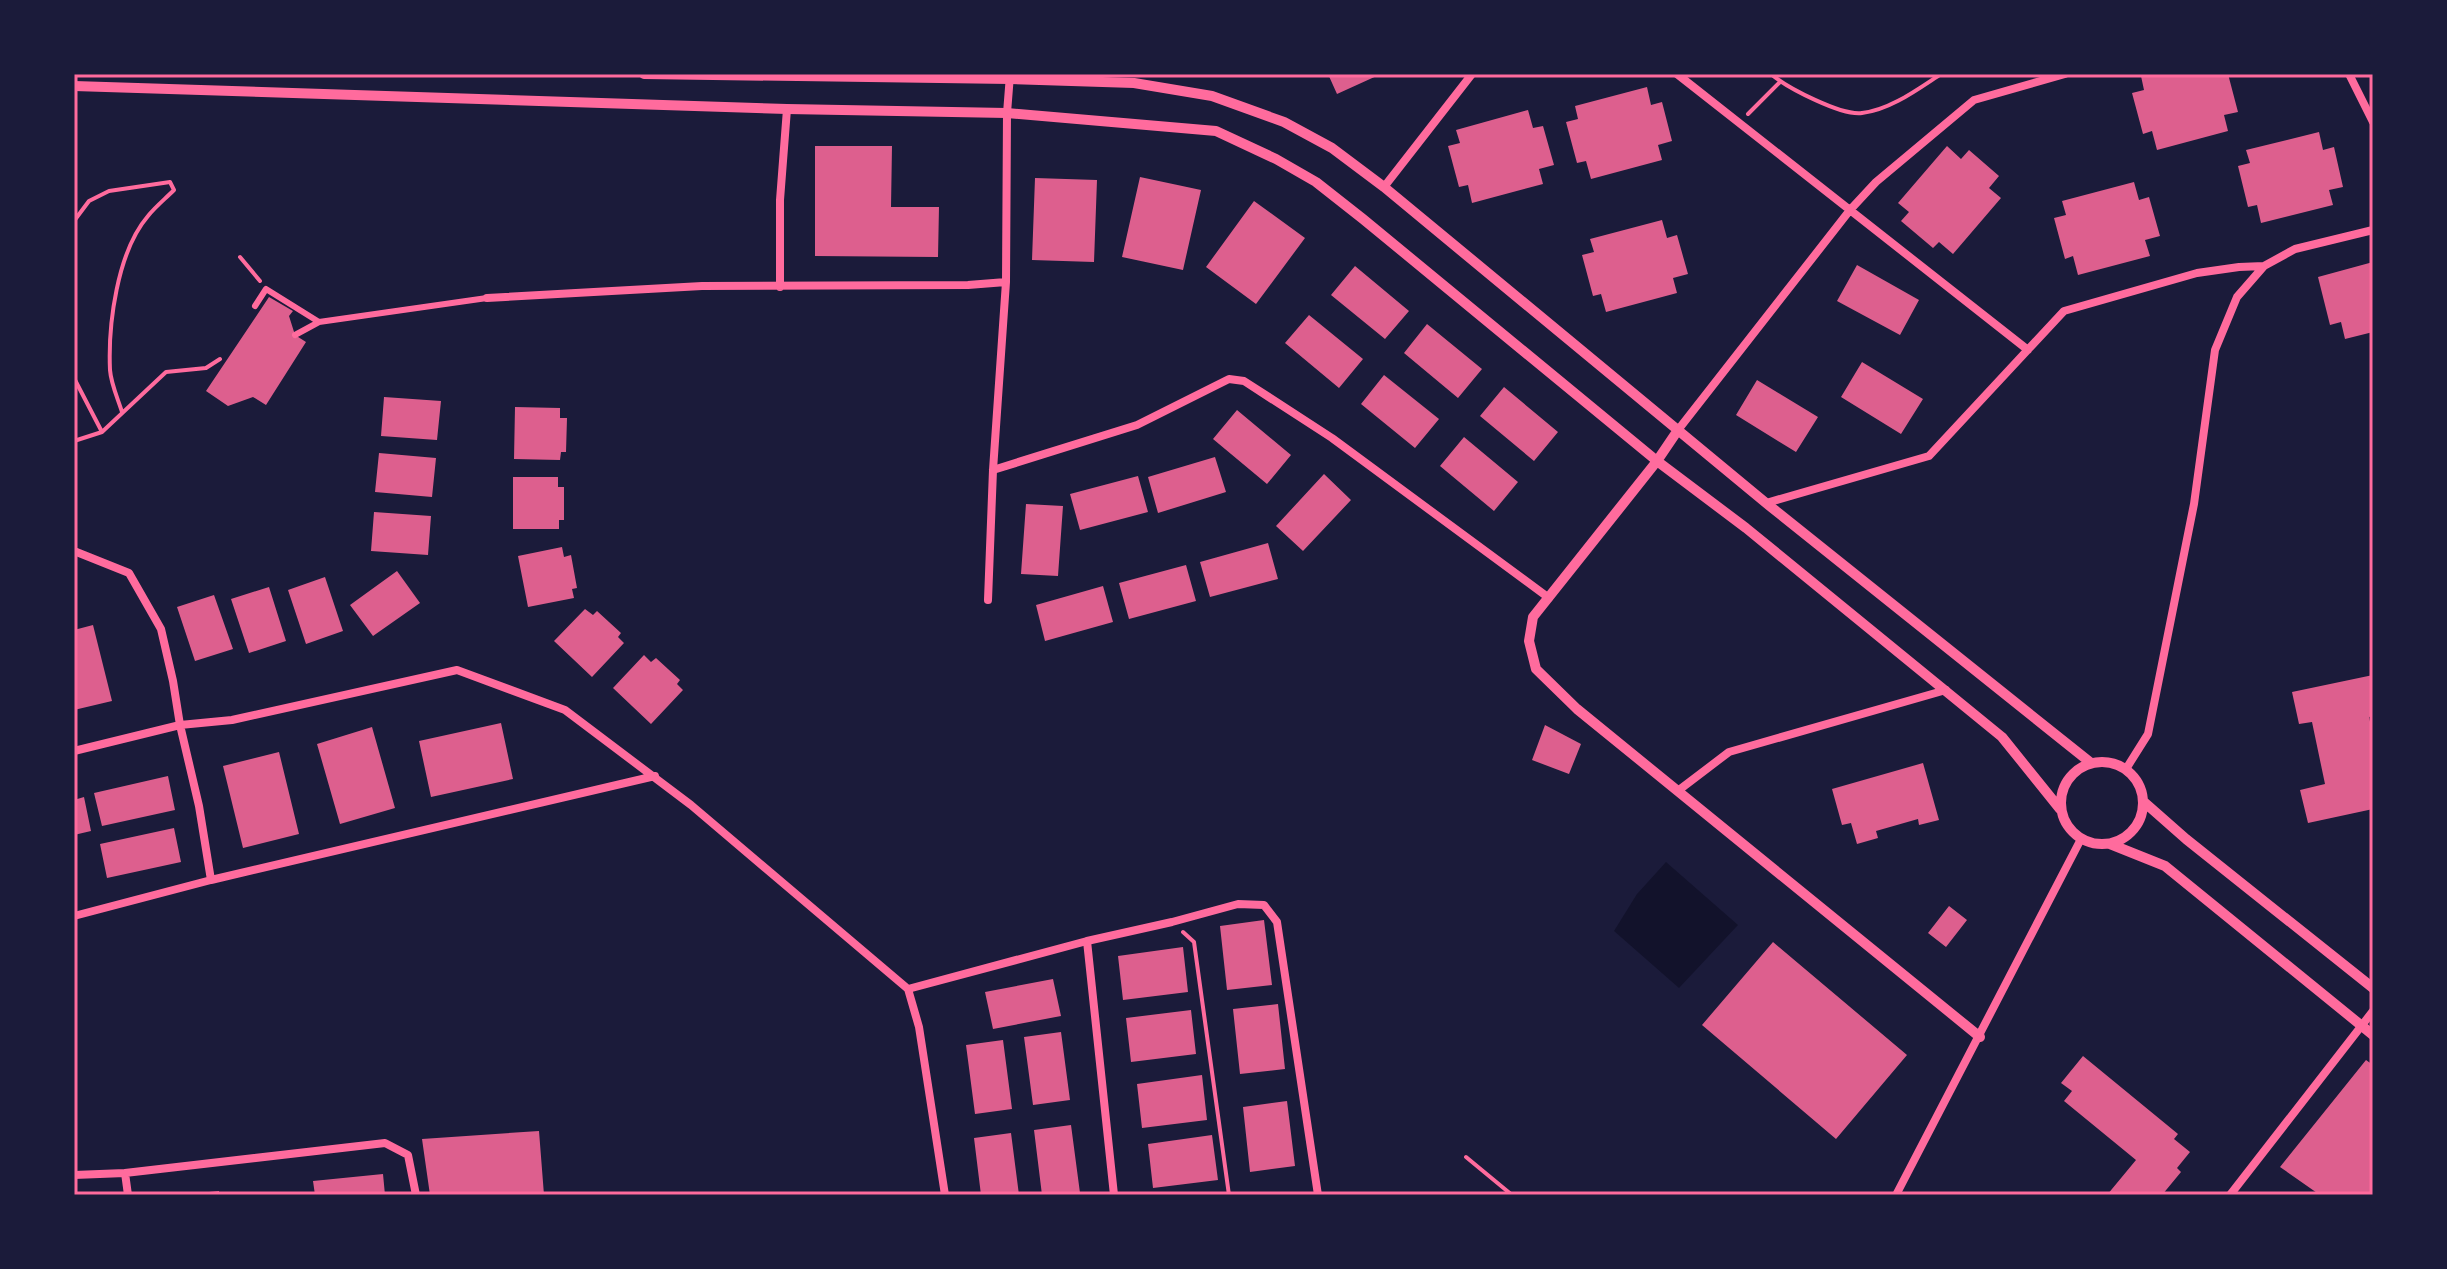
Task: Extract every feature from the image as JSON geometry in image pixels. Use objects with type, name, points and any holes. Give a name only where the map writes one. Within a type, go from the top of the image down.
[{"type":"street","points":[[644,74],[1010,76],[1134,83],[1212,96],[1284,122],[1332,148],[1384,187],[1766,503],[2091,763]]},
{"type":"street","points":[[1384,187],[1472,74]]},
{"type":"street","points":[[1677,74],[2028,350]]},
{"type":"street","points":[[1980,1037],[1577,709],[1536,669],[1529,641],[1533,617],[1850,210],[1876,182],[1974,100],[2065,74]]},
{"type":"street","points":[[2349,74],[2373,122]]},
{"type":"street","points":[[988,600],[1006,282],[1010,76]]},
{"type":"street","points":[[74,86],[1007,113],[1216,131],[1316,182],[1657,461],[1947,689],[2002,737],[2060,809],[2071,831],[2081,839],[2110,844],[2165,866],[2373,1035]]},
{"type":"street","points":[[780,287],[780,200],[787,109]]},
{"type":"street","points":[[2126,769],[2148,734],[2194,504],[2215,350],[2237,297],[2264,266],[2295,249],[2373,230]]},
{"type":"street","points":[[1766,503],[1929,456],[2064,311],[2197,273],[2264,266]]},
{"type":"street","points":[[295,335],[319,322],[487,298],[702,286],[968,285],[1006,282]]},
{"type":"street","points":[[255,306],[266,289],[319,322]]},
{"type":"street","points":[[993,470],[1137,425],[1229,379],[1244,381],[1332,438],[1549,598]]},
{"type":"street","points":[[74,551],[129,573],[161,629],[199,806],[211,880]]},
{"type":"street","points":[[74,751],[180,725],[232,720],[457,670],[565,710],[655,776],[908,989],[919,1027],[945,1195]]},
{"type":"street","points":[[1679,790],[1729,752],[1947,689]]},
{"type":"street","points":[[2060,809],[2064,785],[2080,767],[2103,761],[2126,769],[2141,788],[2144,802],[2142,816],[2124,838],[2110,844]]},
{"type":"street","points":[[74,916],[211,880],[655,776]]},
{"type":"street","points":[[2144,802],[2373,988]]},
{"type":"street","points":[[1896,1195],[2081,839]]},
{"type":"street","points":[[908,989],[1238,904],[1264,905],[1277,922],[1318,1195]]},
{"type":"street","points":[[1087,941],[1114,1195]]},
{"type":"street","points":[[2230,1195],[2373,1011]]},
{"type":"street","points":[[74,1175],[125,1173],[385,1143],[408,1155],[416,1195]]},
{"type":"street","points":[[125,1173],[128,1195]]},
{"type":"path","points":[[1771,74],[1780,82],[1824,104],[1861,114],[1901,100],[1941,74]]},
{"type":"path","points":[[1740,122],[1780,82]]},
{"type":"path","points":[[74,221],[89,201],[109,191],[170,182],[174,190],[146,218],[120,273],[114,305],[110,373],[122,412]]},
{"type":"path","points":[[240,257],[266,289]]},
{"type":"path","points":[[74,441],[102,432],[166,372],[206,368],[220,359]]},
{"type":"path","points":[[74,378],[102,432]]},
{"type":"path","points":[[1172,922],[1194,942],[1229,1195]]},
{"type":"path","points":[[1466,1157],[1512,1195]]},
{"type":"shaded area","points":[[1666,862],[1738,925],[1679,988],[1614,931],[1637,894]]},
{"type":"building","points":[[1328,74],[1381,74],[1337,94]]},
{"type":"building","points":[[2228,74],[2238,112],[2224,115],[2228,131],[2157,150],[2152,131],[2143,134],[2132,93],[2144,90],[2141,76]]},
{"type":"building","points":[[1647,87],[1651,105],[1662,102],[1672,141],[1658,145],[1662,160],[1591,179],[1586,161],[1577,163],[1566,122],[1578,119],[1575,106]]},
{"type":"building","points":[[1528,110],[1533,128],[1543,126],[1554,165],[1539,169],[1543,184],[1472,203],[1468,185],[1459,187],[1448,146],[1460,143],[1456,130]]},
{"type":"building","points":[[2319,132],[2323,150],[2334,147],[2343,187],[2329,190],[2333,205],[2261,223],[2257,205],[2248,207],[2238,166],[2250,163],[2246,150]]},
{"type":"building","points":[[815,146],[892,146],[891,207],[939,207],[938,257],[815,256]]},
{"type":"building","points":[[1947,146],[1961,159],[1969,150],[1999,176],[1989,188],[2001,198],[1953,254],[1939,242],[1933,248],[1901,221],[1909,212],[1898,203]]},
{"type":"building","points":[[1140,177],[1201,190],[1183,270],[1122,257]]},
{"type":"building","points":[[1035,178],[1097,180],[1094,262],[1032,260]]},
{"type":"building","points":[[2134,182],[2139,200],[2149,197],[2160,236],[2145,240],[2150,256],[2078,275],[2073,256],[2065,259],[2054,218],[2066,215],[2062,201]]},
{"type":"building","points":[[1254,201],[1305,238],[1256,304],[1206,267]]},
{"type":"building","points":[[1662,220],[1667,238],[1677,235],[1688,274],[1673,278],[1677,293],[1606,312],[1601,294],[1593,296],[1582,255],[1594,252],[1590,239]]},
{"type":"building","points":[[2373,262],[2373,332],[2345,339],[2341,322],[2330,325],[2318,277]]},
{"type":"building","points":[[1857,265],[1919,300],[1900,335],[1837,301]]},
{"type":"building","points":[[1355,266],[1409,311],[1385,339],[1331,295]]},
{"type":"building","points":[[269,297],[293,311],[289,316],[295,335],[306,342],[266,405],[253,397],[228,406],[206,391]]},
{"type":"building","points":[[1309,315],[1363,359],[1339,388],[1285,343]]},
{"type":"building","points":[[1427,324],[1482,369],[1458,398],[1404,353]]},
{"type":"building","points":[[1862,362],[1923,399],[1901,434],[1841,397]]},
{"type":"building","points":[[1384,375],[1439,419],[1415,448],[1361,404]]},
{"type":"building","points":[[1757,380],[1818,417],[1796,452],[1736,415]]},
{"type":"building","points":[[1504,387],[1558,432],[1534,461],[1480,416]]},
{"type":"building","points":[[384,397],[441,401],[437,440],[381,436]]},
{"type":"building","points":[[515,407],[560,408],[560,418],[567,418],[566,452],[561,452],[560,460],[514,459]]},
{"type":"building","points":[[1237,410],[1291,455],[1267,484],[1213,439]]},
{"type":"building","points":[[1464,437],[1518,482],[1494,511],[1440,466]]},
{"type":"building","points":[[379,453],[436,458],[432,497],[375,492]]},
{"type":"building","points":[[1215,457],[1226,492],[1158,513],[1148,477]]},
{"type":"building","points":[[1324,474],[1351,500],[1303,551],[1276,526]]},
{"type":"building","points":[[1138,476],[1148,512],[1080,530],[1070,494]]},
{"type":"building","points":[[513,477],[558,477],[558,487],[564,487],[564,520],[559,520],[559,529],[513,529]]},
{"type":"building","points":[[1026,504],[1063,506],[1058,576],[1021,574]]},
{"type":"building","points":[[374,512],[431,516],[428,555],[371,551]]},
{"type":"building","points":[[1268,543],[1278,579],[1210,597],[1200,562]]},
{"type":"building","points":[[562,547],[564,557],[571,555],[577,588],[572,589],[574,598],[528,607],[518,556]]},
{"type":"building","points":[[1186,565],[1196,601],[1129,619],[1119,583]]},
{"type":"building","points":[[397,571],[420,603],[373,636],[350,605]]},
{"type":"building","points":[[325,577],[343,631],[306,644],[288,590]]},
{"type":"building","points":[[1103,586],[1113,622],[1045,641],[1036,605]]},
{"type":"building","points":[[269,587],[286,641],[249,653],[231,599]]},
{"type":"building","points":[[214,595],[233,649],[195,661],[177,607]]},
{"type":"building","points":[[585,609],[593,615],[597,611],[621,633],[618,637],[624,643],[592,677],[554,641]]},
{"type":"building","points":[[93,625],[112,701],[74,710],[74,630]]},
{"type":"building","points":[[644,655],[651,662],[656,658],[680,680],[677,684],[683,690],[651,724],[613,688]]},
{"type":"building","points":[[2373,675],[2373,716],[2369,717],[2373,736],[2373,809],[2308,823],[2300,790],[2325,784],[2312,722],[2299,724],[2292,692]]},
{"type":"building","points":[[501,723],[513,779],[431,797],[419,741]]},
{"type":"building","points":[[1545,725],[1581,744],[1569,774],[1532,760]]},
{"type":"building","points":[[372,727],[395,808],[340,824],[317,744]]},
{"type":"building","points":[[279,752],[299,834],[243,848],[223,766]]},
{"type":"building","points":[[1923,763],[1939,820],[1919,825],[1918,819],[1876,831],[1878,838],[1857,844],[1851,823],[1842,825],[1832,789]]},
{"type":"building","points":[[168,776],[175,810],[102,826],[94,793]]},
{"type":"building","points":[[84,797],[91,831],[74,835],[74,800]]},
{"type":"building","points":[[174,828],[181,862],[107,878],[100,844]]},
{"type":"building","points":[[1949,906],[1967,920],[1946,947],[1928,933]]},
{"type":"building","points":[[1264,920],[1272,985],[1227,990],[1220,926]]},
{"type":"building","points":[[1773,942],[1907,1055],[1836,1139],[1702,1025]]},
{"type":"building","points":[[1183,947],[1188,992],[1123,1000],[1118,956]]},
{"type":"building","points":[[1053,979],[1061,1016],[993,1029],[985,992]]},
{"type":"building","points":[[1278,1004],[1285,1069],[1240,1074],[1233,1009]]},
{"type":"building","points":[[1191,1010],[1196,1054],[1131,1062],[1126,1018]]},
{"type":"building","points":[[1061,1032],[1070,1100],[1033,1105],[1024,1037]]},
{"type":"building","points":[[1003,1040],[1012,1109],[975,1114],[966,1045]]},
{"type":"building","points":[[2083,1056],[2178,1134],[2174,1139],[2190,1152],[2177,1168],[2181,1172],[2162,1195],[2107,1195],[2136,1160],[2064,1101],[2072,1091],[2061,1083]]},
{"type":"building","points":[[2366,1060],[2373,1065],[2373,1195],[2320,1195],[2280,1167]]},
{"type":"building","points":[[1202,1075],[1207,1120],[1142,1128],[1137,1084]]},
{"type":"building","points":[[1287,1101],[1295,1166],[1250,1172],[1243,1107]]},
{"type":"building","points":[[1071,1125],[1080,1193],[1042,1195],[1034,1130]]},
{"type":"building","points":[[539,1131],[544,1195],[430,1195],[422,1139]]},
{"type":"building","points":[[1011,1133],[1019,1195],[981,1195],[974,1138]]},
{"type":"building","points":[[1212,1135],[1218,1180],[1153,1188],[1148,1144]]},
{"type":"building","points":[[383,1174],[385,1195],[315,1195],[313,1181]]},
{"type":"building","points":[[219,1191],[219,1195],[199,1195],[199,1193]]}]
